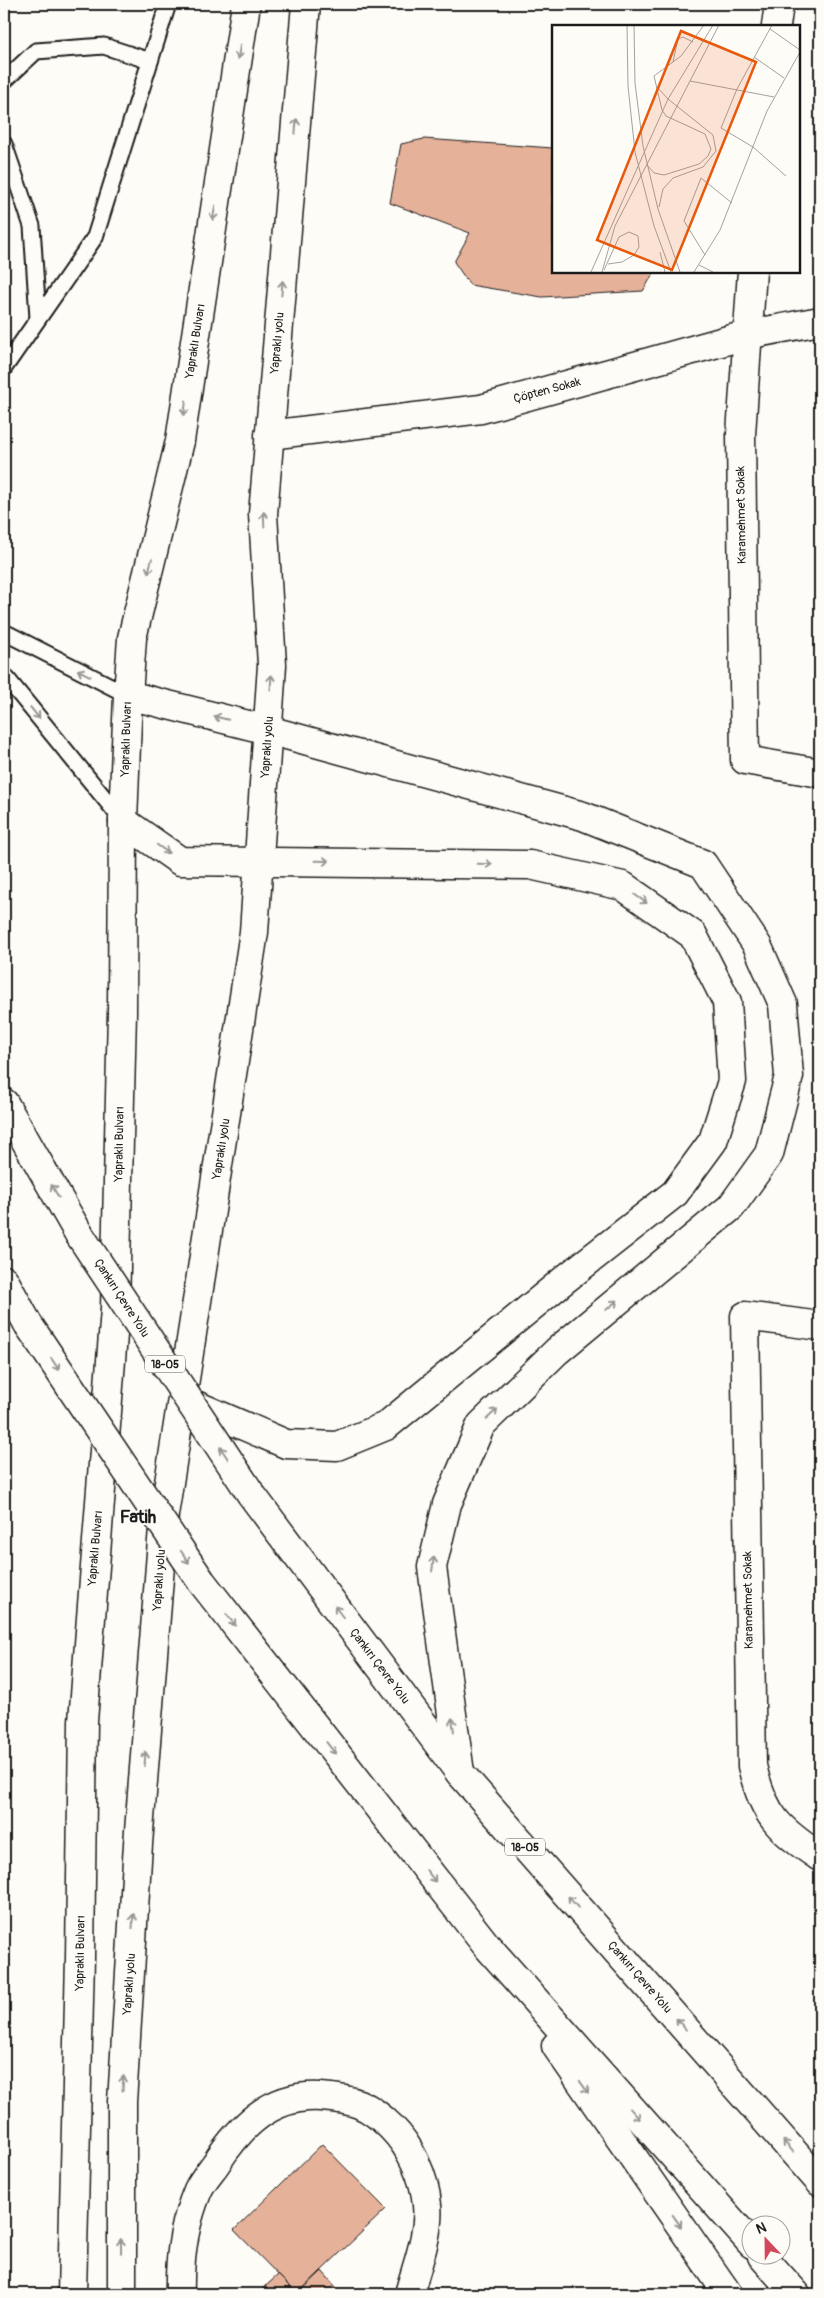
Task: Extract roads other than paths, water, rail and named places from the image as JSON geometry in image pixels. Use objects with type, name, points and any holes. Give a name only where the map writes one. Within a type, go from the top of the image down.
[{"type":"main road","name":"Yapraklı Bulvarı","points":[[72,2294],[80,1958],[83,1720],[115,1309],[122,1012],[123,821],[132,638],[180,440],[246,4]]},
{"type":"main road","name":"Yapraklı yolu","points":[[122,2294],[122,2102],[138,1844],[164,1515],[254,932],[272,665],[263,514],[306,4]]},
{"type":"main road","points":[[776,25],[779,4]]},
{"type":"main road","name":"Karamehmet Sokak","points":[[752,272],[746,335],[741,434],[746,760],[820,773]]},
{"type":"main road","name":"Çöpten Sokak","points":[[269,435],[481,409],[746,335],[820,321]]},
{"type":"main road","points":[[128,695],[268,730],[583,816],[703,864],[757,945],[783,1004],[789,1076],[769,1154],[731,1207],[557,1351],[481,1425],[447,1504],[432,1567],[460,1773]]},
{"type":"main road","points":[[123,821],[180,861],[259,860],[530,864],[622,886],[693,935],[727,1002],[732,1082],[713,1142],[674,1193],[564,1280],[386,1426],[337,1446],[286,1444],[191,1403]]},
{"type":"main road","name":"Çankırı Çevre Yolu","points":[[4,1103],[79,1234],[251,1494],[460,1773],[820,2182]]},
{"type":"main road","points":[[4,1280],[28,1324],[201,1581],[487,1946],[728,2294]]},
{"type":"main road","name":"Karamehmet Sokak","points":[[820,1326],[744,1316],[752,1766],[758,1792],[770,1816],[788,1836],[820,1857]]},
{"type":"main road","points":[[487,1946],[742,2233]]},
{"type":"main road","points":[[180,2294],[179,2264],[198,2190],[225,2149],[251,2120],[276,2104],[304,2096],[342,2098],[373,2110],[400,2137],[419,2170],[427,2206],[423,2242],[408,2294]]},
{"type":"main road","points":[[771,2266],[796,2294]]},
{"type":"lane","points":[[4,368],[95,237],[168,4]]},
{"type":"lane","points":[[4,81],[36,51],[104,46],[150,61]]},
{"type":"lane","points":[[4,144],[32,226],[38,318]]},
{"type":"lane","points":[[4,632],[128,695]]},
{"type":"lane","points":[[4,675],[123,821]]},
{"type":"district","name":"Fatih","points":[[138,1517]]}]
